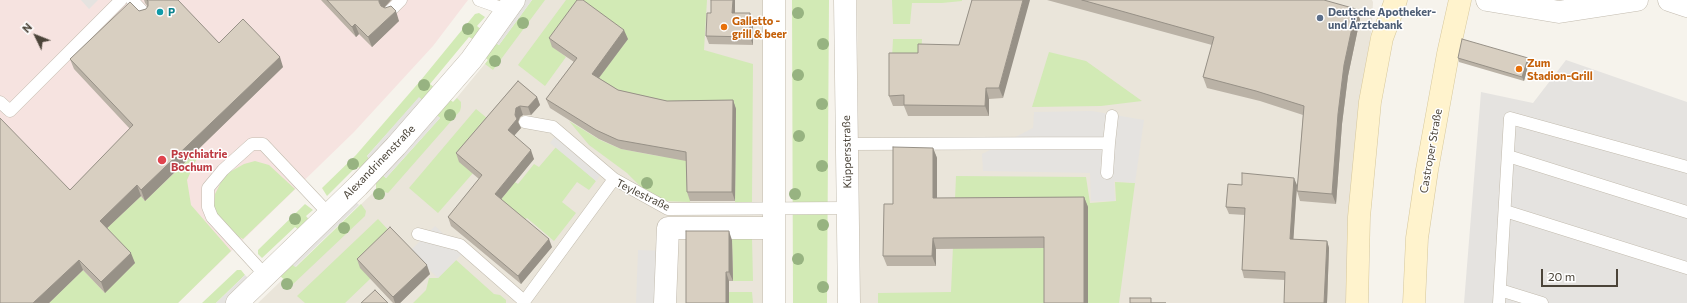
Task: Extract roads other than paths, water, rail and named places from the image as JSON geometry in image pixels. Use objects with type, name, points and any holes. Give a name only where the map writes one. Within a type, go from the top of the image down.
[{"type":"main road","points":[[1357,303],[1359,217],[1370,102],[1382,38],[1396,0]]},
{"type":"main road","name":"Castroper Straße","points":[[1414,303],[1417,238],[1427,170],[1448,54],[1460,0]]},
{"type":"street","points":[[774,0],[774,303]]},
{"type":"street","name":"Küppersstraße","points":[[845,0],[849,303]]},
{"type":"street","points":[[1488,0],[1559,12],[1637,0]]},
{"type":"street","points":[[1669,0],[1687,6]]},
{"type":"street","name":"Alexandrinenstraße","points":[[237,303],[329,214],[396,146],[471,60],[510,5]]},
{"type":"street","points":[[665,303],[668,228],[774,219]]},
{"type":"lane","points":[[0,102],[10,111],[121,0]]},
{"type":"lane","points":[[132,0],[145,14]]},
{"type":"lane","points":[[390,11],[401,0]]},
{"type":"lane","name":"Alexandrinenstraße","points":[[479,0],[510,5]]},
{"type":"lane","points":[[1107,174],[1112,116]]},
{"type":"lane","points":[[1499,303],[1510,118],[1687,167]]},
{"type":"lane","points":[[525,122],[553,127],[614,178]]},
{"type":"lane","points":[[847,144],[1109,143]]},
{"type":"lane","points":[[266,276],[212,218],[208,207],[208,188],[223,170],[252,144],[263,144],[329,214]]},
{"type":"lane","points":[[1508,156],[1687,212]]},
{"type":"lane","name":"Teylestraße","points":[[418,234],[460,245],[524,302],[614,178],[668,209],[774,219],[848,208]]},
{"type":"lane","points":[[1505,211],[1687,268]]},
{"type":"lane","points":[[1500,290],[1542,303]]},
{"type":"place","name":"P","points":[[160,12]]},
{"type":"place","name":"Deutsche Apotheker- und Ärztebank","points":[[1320,18]]},
{"type":"place","name":"Galletto - grill & beer","points":[[724,27]]},
{"type":"place","name":"Zum Stadion-Grill","points":[[1519,69]]},
{"type":"place","name":"Psychiatrie Bochum","points":[[162,160]]}]
